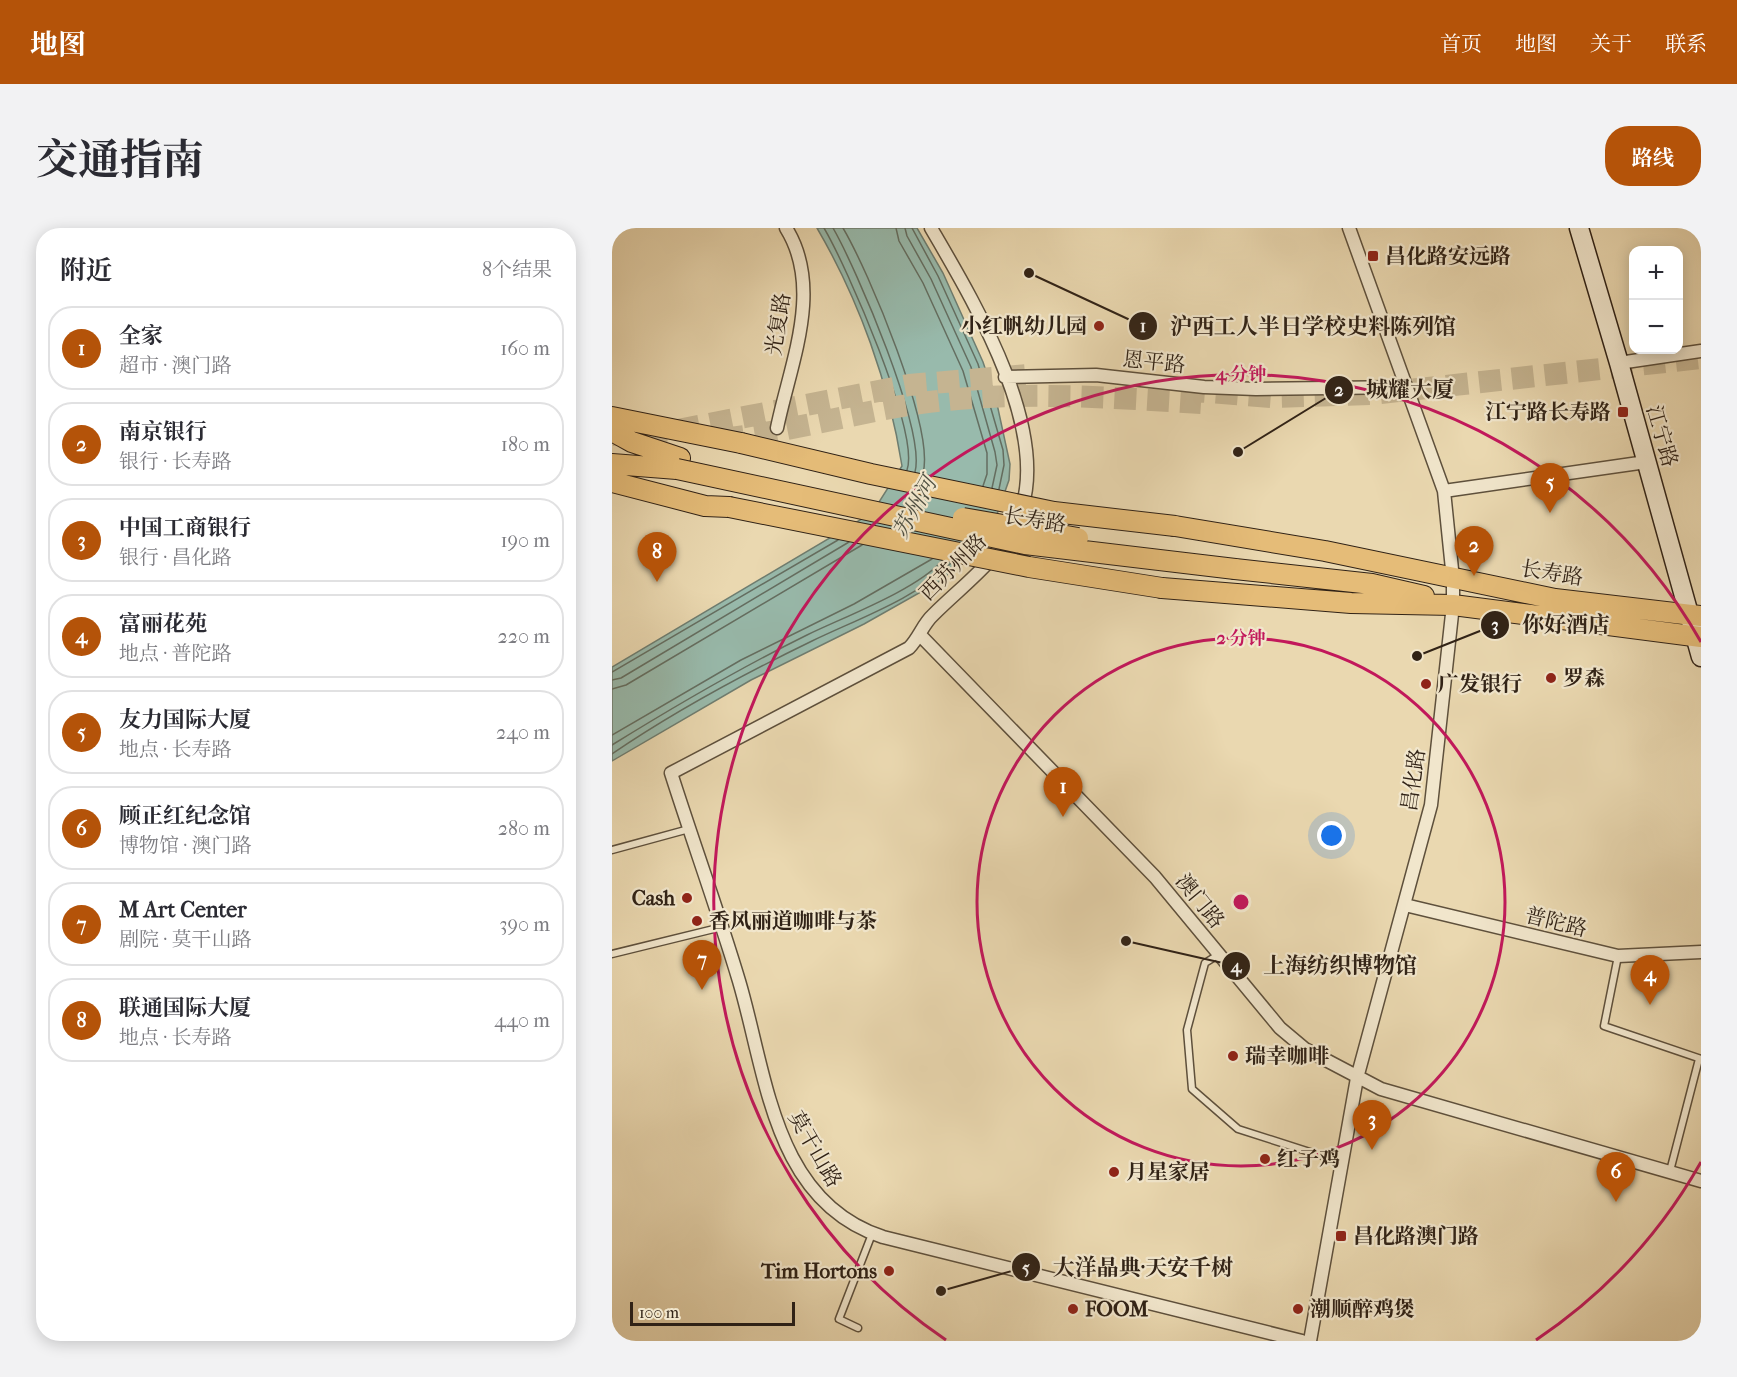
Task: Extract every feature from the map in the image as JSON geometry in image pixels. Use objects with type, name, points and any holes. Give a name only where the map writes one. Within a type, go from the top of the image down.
[{"type":"main road","name":"江宁路","points":[[1579,228],[1646,462],[1696,616],[1701,657]]},
{"type":"main road","name":"长寿路","points":[[612,417],[1053,512],[1175,526],[1324,551],[1396,568],[1555,599],[1696,616]]},
{"type":"main road","name":"长寿路","points":[[612,431],[679,464]]},
{"type":"main road","name":"长寿路","points":[[612,464],[679,464],[1084,539],[1372,584],[1453,605]]},
{"type":"main road","name":"长寿路","points":[[612,482],[705,506],[729,507],[1029,567],[1162,588],[1352,603],[1453,605],[1698,637]]},
{"type":"main road","name":"长寿路","points":[[1235,562],[1396,568]]},
{"type":"street","name":"光复路","points":[[777,428],[802,320],[805,282],[794,241],[786,228]]},
{"type":"street","name":"西苏州路","points":[[671,772],[902,652],[920,635],[935,613],[990,562],[1008,537],[1023,505],[1028,480],[1027,448],[1005,377],[982,317],[931,228]]},
{"type":"street","name":"昌化路","points":[[1310,1341],[1357,1078],[1431,805],[1453,605],[1453,579],[1444,491],[1349,228]]},
{"type":"street","points":[[1619,363],[1701,351]]},
{"type":"street","name":"恩平路","points":[[1005,377],[1096,375],[1204,387],[1256,389],[1407,387]]},
{"type":"street","points":[[1444,491],[1646,462]]},
{"type":"street","name":"澳门路","points":[[920,635],[1155,878],[1218,955],[1292,1039],[1357,1078],[1394,1093],[1701,1181]]},
{"type":"street","name":"莫干山路","points":[[671,772],[742,993],[770,1109],[782,1137],[826,1206],[847,1222],[873,1234],[1302,1341]]},
{"type":"street","name":"普陀路","points":[[1404,905],[1618,956],[1701,952]]},
{"type":"lane","points":[[612,850],[689,829]]},
{"type":"lane","points":[[612,954],[722,927]]},
{"type":"lane","points":[[1218,955],[1206,963],[1187,1030],[1192,1089],[1238,1129],[1341,1162]]},
{"type":"lane","points":[[1618,956],[1604,1026],[1700,1059],[1669,1173]]},
{"type":"lane","points":[[858,1328],[839,1319],[873,1234]]},
{"type":"water","name":"苏州河","points":[[817,228],[917,228],[943,273],[983,362],[997,404],[1010,464],[1009,480],[996,517],[944,579],[864,624],[751,680],[612,761],[612,667],[872,513],[902,466],[889,404],[870,343],[846,284]]},
{"type":"tunnel","points":[[1183,390],[1271,397],[1372,394],[1701,358]]},
{"type":"tunnel","points":[[612,435],[678,430],[909,385],[1028,375]]},
{"type":"tunnel","points":[[722,439],[914,404],[986,397],[1057,396],[1201,403]]},
{"type":"place","name":"昌化路安远路","points":[[1373,256]]},
{"type":"place","name":"沪西工人半日学校史料陈列馆","points":[[1029,273]]},
{"type":"place","name":"小红帆幼儿园","points":[[1099,326]]},
{"type":"place","name":"江宁路长寿路","points":[[1623,412]]},
{"type":"place","name":"城耀大厦","points":[[1238,452]]},
{"type":"place","name":"友力国际大厦","points":[[1550,513]]},
{"type":"place","name":"南京银行","points":[[1474,576]]},
{"type":"place","name":"联通国际大厦","points":[[657,582]]},
{"type":"place","name":"你好酒店","points":[[1417,656]]},
{"type":"place","name":"罗森","points":[[1551,678]]},
{"type":"place","name":"广发银行","points":[[1426,684]]},
{"type":"place","name":"全家","points":[[1063,817]]},
{"type":"place","name":"Cash","points":[[687,898]]},
{"type":"place","name":"香风丽道咖啡与茶","points":[[697,921]]},
{"type":"place","name":"上海纺织博物馆","points":[[1126,941]]},
{"type":"place","name":"M Art Center","points":[[702,990]]},
{"type":"place","name":"富丽花苑","points":[[1650,1005]]},
{"type":"place","name":"瑞幸咖啡","points":[[1233,1056]]},
{"type":"place","name":"中国工商银行","points":[[1372,1150]]},
{"type":"place","name":"红子鸡","points":[[1265,1159]]},
{"type":"place","name":"月星家居","points":[[1114,1172]]},
{"type":"place","name":"顾正红纪念馆","points":[[1616,1202]]},
{"type":"place","name":"昌化路澳门路","points":[[1341,1236]]},
{"type":"place","name":"Tim Hortons","points":[[889,1271]]},
{"type":"place","name":"大洋晶典·天安千树","points":[[941,1291]]},
{"type":"place","name":"FOOM","points":[[1073,1309]]},
{"type":"place","name":"潮顺醉鸡煲","points":[[1298,1309]]}]
